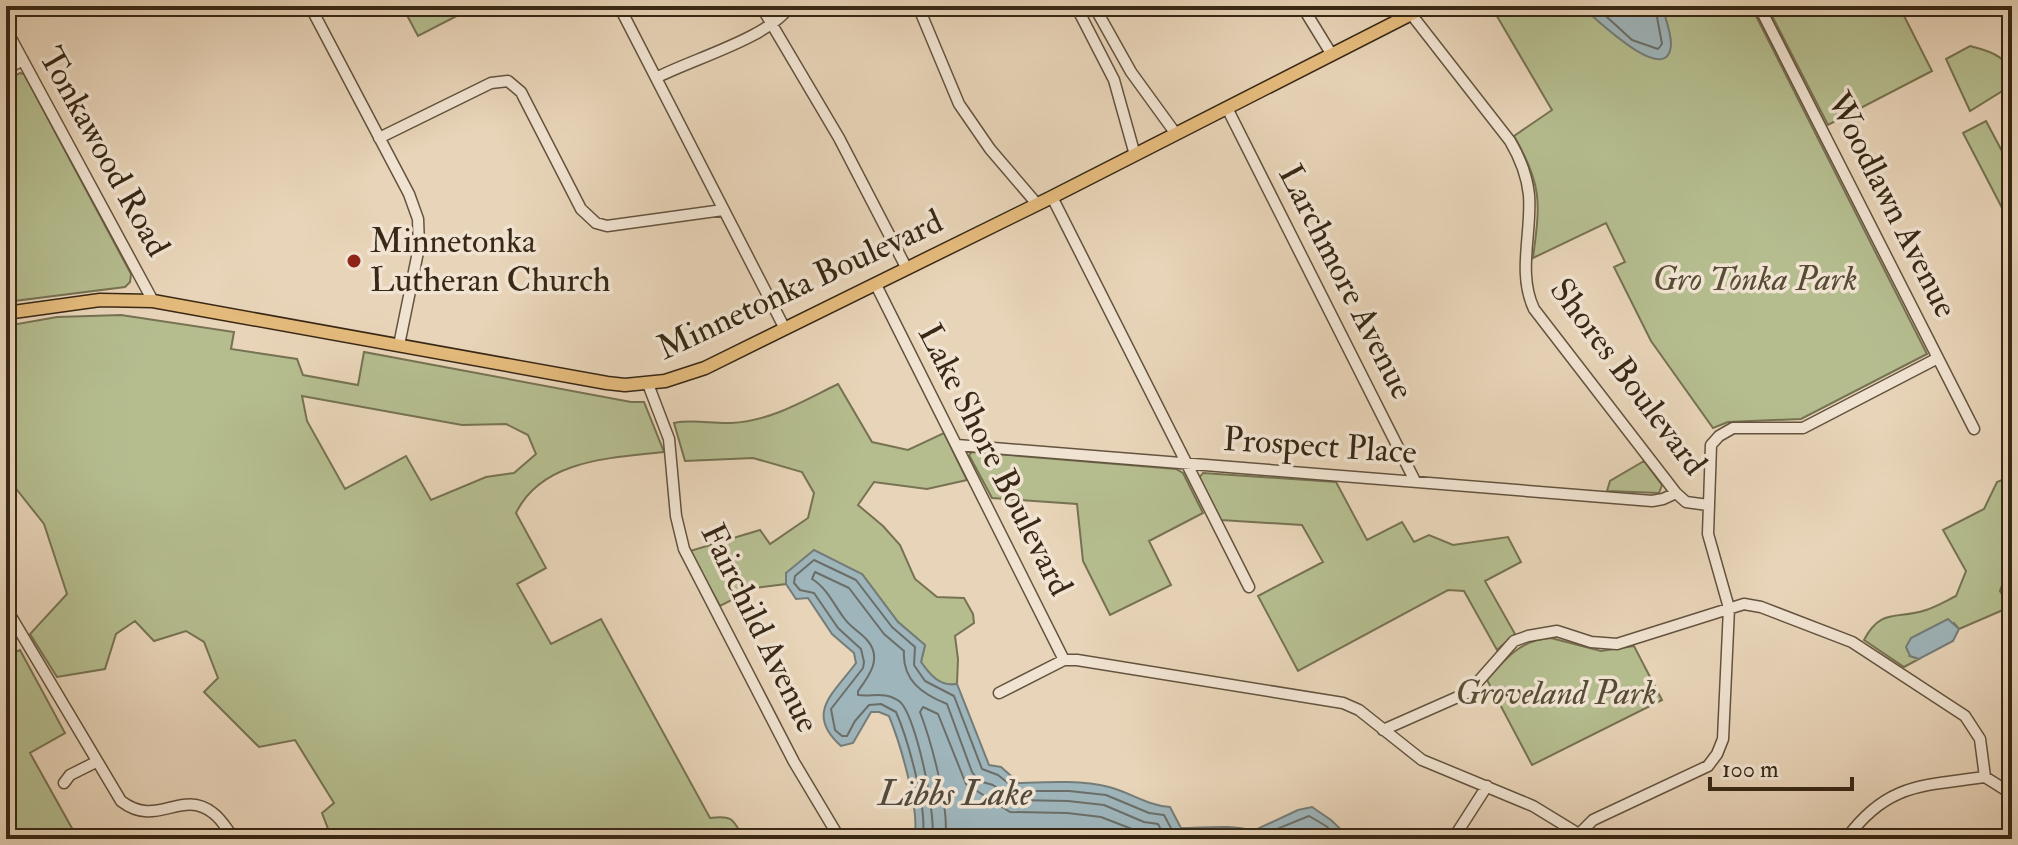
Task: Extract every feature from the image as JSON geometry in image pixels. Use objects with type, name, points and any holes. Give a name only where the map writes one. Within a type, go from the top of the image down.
[{"type":"main road","name":"Minnetonka Boulevard","points":[[6,313],[100,300],[153,301],[607,383],[648,384],[682,377],[876,285],[1427,6]]},
{"type":"street","points":[[310,6],[409,194],[418,219],[419,247],[399,345]]},
{"type":"street","points":[[619,6],[785,329]]},
{"type":"street","points":[[761,6],[839,138],[907,269]]},
{"type":"street","points":[[656,78],[772,25],[790,6]]},
{"type":"street","points":[[918,6],[959,104],[990,149],[1037,204]]},
{"type":"street","points":[[1076,6],[1114,80],[1135,155]]},
{"type":"street","points":[[1094,6],[1131,72],[1176,134]]},
{"type":"street","points":[[1302,6],[1332,55]]},
{"type":"street","name":"Shores Boulevard","points":[[1393,6],[1406,17],[1520,157],[1529,202],[1525,281],[1534,309],[1676,493],[1686,502],[1708,505]]},
{"type":"street","name":"Woodlawn Avenue","points":[[1759,6],[1974,429]]},
{"type":"street","name":"Tonkawood Road","points":[[6,29],[153,301]]},
{"type":"street","points":[[6,69],[23,60]]},
{"type":"street","points":[[379,138],[491,83],[508,81],[521,92],[581,209],[596,223],[617,226],[723,210]]},
{"type":"street","name":"Larchmore Avenue","points":[[1227,108],[1415,481]]},
{"type":"street","points":[[1052,197],[1249,587]]},
{"type":"street","name":"Lake Shore Boulevard","points":[[876,285],[1064,660]]},
{"type":"street","points":[[999,693],[1064,660],[1343,703],[1359,710],[1422,760],[1533,806],[1584,836],[1593,820],[1708,766],[1723,739],[1729,608],[1708,534],[1711,445],[1733,428],[1803,428],[1938,358]]},
{"type":"street","name":"Fairchild Avenue","points":[[648,384],[669,439],[676,516],[684,549],[794,762],[840,839]]},
{"type":"street","name":"Prospect Place","points":[[957,445],[1652,501],[1676,493]]},
{"type":"street","points":[[1383,730],[1457,700],[1469,692],[1514,641],[1528,636],[1557,631],[1591,642],[1617,644],[1744,604],[1761,607],[1852,642],[1957,711],[1972,724],[1980,739],[1985,777]]},
{"type":"street","points":[[6,608],[121,801],[131,808],[156,813],[180,804],[192,804],[215,814],[230,833]]},
{"type":"street","points":[[64,783],[70,775],[96,762]]},
{"type":"street","points":[[1846,839],[1869,811],[1895,793],[1913,787],[1985,777],[2012,794]]},
{"type":"street","points":[[1453,839],[1487,786]]},
{"type":"green space","points":[[402,6],[476,6],[418,36]]},
{"type":"green space","name":"Gro Tonka Park","points":[[1491,6],[1751,6],[1927,354],[1801,419],[1728,422],[1713,428],[1651,341],[1614,267],[1625,262],[1606,223],[1533,258],[1538,209],[1535,182],[1514,136],[1552,110]]},
{"type":"green space","points":[[1767,6],[1899,6],[1932,71],[1828,125]]},
{"type":"green space","points":[[1970,46],[1987,51],[2005,62],[2012,85],[1970,111],[1946,59]]},
{"type":"green space","points":[[24,74],[131,274],[130,282],[125,287],[6,302],[6,80]]},
{"type":"green space","points":[[1986,121],[2012,170],[2012,227],[1963,133]]},
{"type":"green space","points":[[121,315],[234,332],[231,349],[297,359],[303,375],[358,385],[364,352],[644,402],[664,452],[580,464],[543,482],[528,495],[516,513],[546,568],[517,584],[551,644],[601,619],[710,818],[732,820],[744,839],[332,839],[322,813],[334,803],[295,740],[259,747],[204,692],[218,678],[204,642],[186,631],[154,641],[135,621],[116,634],[105,669],[57,677],[30,634],[67,594],[44,524],[6,476],[6,326],[57,317]],"holes":[[[302,396],[462,425],[506,424],[528,435],[536,454],[514,473],[486,477],[431,500],[406,456],[345,489],[307,421]]]},
{"type":"green space","points":[[838,384],[872,442],[908,450],[944,433],[967,480],[927,489],[874,482],[858,505],[900,545],[915,579],[937,597],[964,598],[973,614],[974,623],[955,636],[957,684],[941,682],[928,671],[921,662],[925,645],[898,622],[862,574],[786,573],[786,584],[755,588],[720,606],[690,551],[760,530],[770,544],[808,518],[814,493],[802,472],[753,458],[685,461],[674,423],[731,423],[760,418]]},
{"type":"green space","points":[[972,452],[1176,469],[1183,473],[1203,513],[1149,541],[1171,585],[1110,615],[1083,561],[1077,504],[992,498],[969,455]]},
{"type":"green space","points":[[1644,461],[1662,485],[1659,493],[1607,491],[1610,481]]},
{"type":"green space","points":[[1203,473],[1336,482],[1367,540],[1402,522],[1414,542],[1429,535],[1453,545],[1508,537],[1521,562],[1485,581],[1515,634],[1497,650],[1464,591],[1448,590],[1298,671],[1258,596],[1323,562],[1302,525],[1221,520],[1199,478]]},
{"type":"green space","points":[[2012,476],[2012,556],[2000,591],[2010,607],[1959,629],[1954,623],[1910,656],[1919,659],[1904,667],[1864,640],[1870,630],[1884,619],[1926,610],[1956,596],[1966,571],[1943,530],[1984,509],[1997,482]]},
{"type":"green space","name":"Groveland Park","points":[[1551,638],[1601,651],[1634,646],[1662,700],[1532,765],[1487,680],[1522,646]]},
{"type":"green space","points":[[20,650],[65,733],[30,753],[78,839],[6,839],[6,656]]},
{"type":"water","points":[[1581,6],[1662,6],[1671,39],[1667,56],[1657,59],[1644,55]]},
{"type":"water","name":"Libbs Lake","points":[[814,550],[862,574],[898,622],[925,645],[921,662],[941,682],[957,684],[989,765],[1001,767],[1019,783],[1076,782],[1109,787],[1153,804],[1170,807],[1181,828],[1227,827],[1253,831],[1298,810],[1312,807],[1351,839],[914,839],[912,795],[889,716],[871,712],[853,743],[841,746],[825,723],[826,703],[856,663],[854,653],[832,634],[808,598],[796,599],[786,584],[786,573]]},
{"type":"water","points":[[1948,619],[1959,629],[1953,641],[1919,659],[1910,656],[1906,647],[1911,638]]},
{"type":"place","name":"Minnetonka Lutheran Church","points":[[354,261]]}]
